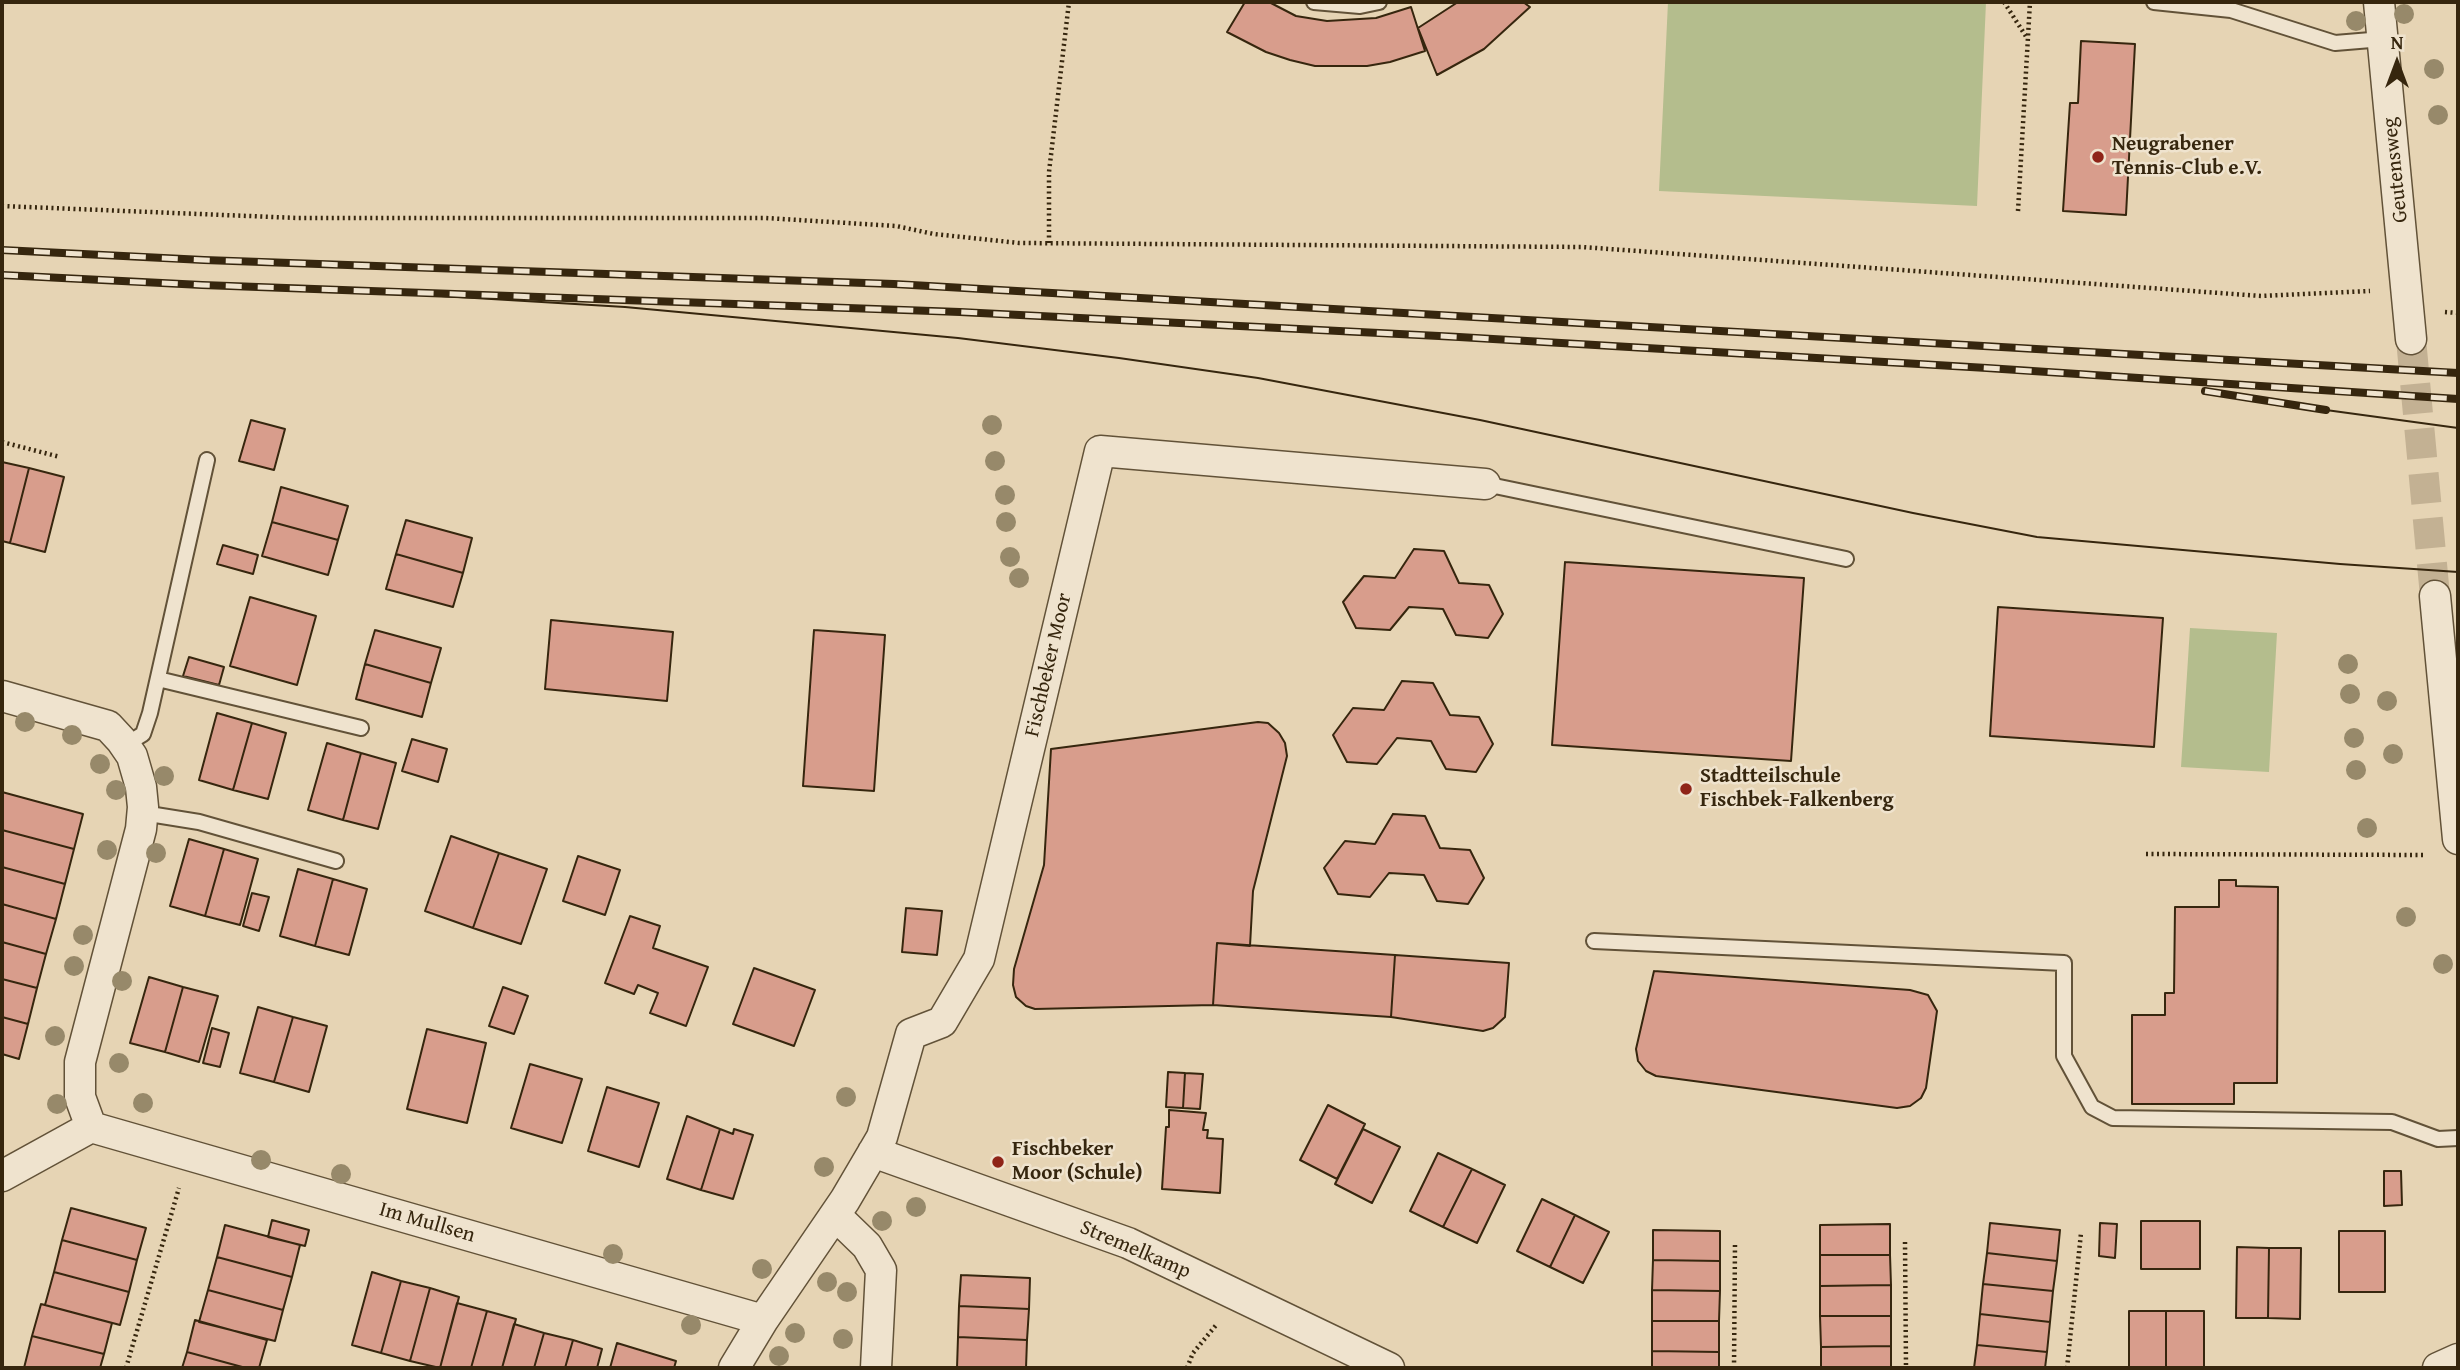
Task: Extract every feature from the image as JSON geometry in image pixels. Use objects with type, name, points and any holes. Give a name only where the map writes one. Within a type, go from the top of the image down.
[{"type":"street","name":"Geutensweg","points":[[2379,2],[2411,339]]},
{"type":"street","name":"Fischbeker Moor","points":[[734,1368],[763,1320],[835,1215],[882,1138],[911,1034],[942,1022],[979,959],[1100,451],[1485,484]]},
{"type":"street","points":[[2435,596],[2458,839]]},
{"type":"street","points":[[2,696],[107,726],[125,746],[138,774],[143,813],[80,1062],[80,1097],[91,1127],[2,1176]]},
{"type":"street","name":"Im Mullsen","points":[[91,1127],[763,1320]]},
{"type":"street","name":"Stremelkamp","points":[[873,1152],[1128,1243],[1389,1368]]},
{"type":"street","points":[[835,1215],[867,1245],[881,1270],[876,1368]]},
{"type":"street","points":[[2438,1368],[2458,1359]]},
{"type":"lane","points":[[1314,2],[1360,6],[1379,2]]},
{"type":"lane","points":[[2154,2],[2231,10],[2335,43],[2383,39]]},
{"type":"lane","points":[[125,746],[143,734],[150,713],[207,460]]},
{"type":"lane","points":[[1485,484],[1846,559]]},
{"type":"lane","points":[[158,679],[360,728]]},
{"type":"lane","points":[[143,813],[199,822],[336,861]]},
{"type":"lane","points":[[1594,941],[2064,963],[2064,1056],[2092,1107],[2113,1118],[2392,1122],[2438,1139],[2458,1138]]},
{"type":"path","points":[[1049,243],[1049,172],[1069,2]]},
{"type":"path","points":[[2004,2],[2028,39]]},
{"type":"path","points":[[2018,211],[2030,2]]},
{"type":"path","points":[[2,205],[298,218],[766,218],[867,223],[974,239],[1049,243],[1582,247],[2261,296],[2370,291]]},
{"type":"path","points":[[2445,312],[2458,313]]},
{"type":"path","points":[[2,442],[60,457]]},
{"type":"path","points":[[2146,853],[2424,855]]},
{"type":"path","points":[[126,1368],[189,1155]]},
{"type":"path","points":[[2067,1368],[2081,1233]]},
{"type":"path","points":[[1905,1242],[1906,1368]]},
{"type":"path","points":[[1734,1368],[1735,1244]]},
{"type":"path","points":[[1187,1368],[1194,1353],[1240,1297]]},
{"type":"green space","points":[[1668,2],[1986,2],[1977,206],[1659,191]]},
{"type":"green space","points":[[2190,628],[2277,633],[2269,772],[2181,767]]},
{"type":"building","points":[[1245,2],[1269,2],[1296,16],[1327,21],[1376,18],[1411,7],[1425,51],[1367,66],[1315,66],[1290,60],[1266,52],[1227,32]]},
{"type":"building","points":[[1458,2],[1523,2],[1530,7],[1484,49],[1437,75],[1418,28]]},
{"type":"building","name":"Neugrabener Tennis-Club e.V.","points":[[2081,41],[2135,44],[2126,215],[2063,211],[2070,103],[2078,103]]},
{"type":"building","points":[[251,420],[285,429],[274,470],[239,461]]},
{"type":"building","points":[[2,462],[29,468],[10,543],[2,541]]},
{"type":"building","points":[[29,468],[64,477],[45,552],[10,543]]},
{"type":"building","points":[[281,487],[348,506],[338,540],[272,522]]},
{"type":"building","points":[[406,520],[472,538],[463,573],[396,554]]},
{"type":"building","points":[[272,522],[338,540],[328,575],[262,556]]},
{"type":"building","points":[[223,545],[258,555],[253,574],[217,564]]},
{"type":"building","points":[[1414,549],[1444,551],[1459,583],[1489,585],[1503,614],[1488,638],[1456,635],[1443,609],[1409,607],[1390,630],[1356,628],[1343,602],[1364,576],[1395,578]]},
{"type":"building","points":[[396,554],[463,573],[453,607],[386,589]]},
{"type":"building","points":[[1565,562],[1804,578],[1791,761],[1552,745]]},
{"type":"building","points":[[250,597],[316,616],[297,685],[230,666]]},
{"type":"building","points":[[1998,607],[2163,618],[2154,747],[1990,736]]},
{"type":"building","points":[[551,620],[673,632],[667,701],[545,689]]},
{"type":"building","points":[[375,630],[441,648],[431,683],[365,664]]},
{"type":"building","points":[[814,630],[885,635],[874,791],[803,786]]},
{"type":"building","points":[[189,657],[224,667],[219,685],[183,676]]},
{"type":"building","points":[[365,664],[431,683],[422,717],[356,699]]},
{"type":"building","points":[[1402,681],[1433,683],[1450,715],[1479,717],[1493,744],[1476,772],[1446,769],[1431,741],[1397,738],[1377,764],[1347,762],[1333,735],[1353,708],[1384,710]]},
{"type":"building","points":[[217,713],[252,723],[233,790],[199,780]]},
{"type":"building","points":[[1258,722],[1268,723],[1279,733],[1285,743],[1287,756],[1253,891],[1250,946],[1217,943],[1213,1005],[1035,1009],[1026,1006],[1016,997],[1013,985],[1014,969],[1044,865],[1051,749]]},
{"type":"building","points":[[252,723],[286,733],[268,799],[233,790]]},
{"type":"building","points":[[412,739],[447,749],[438,782],[402,771]]},
{"type":"building","points":[[327,743],[361,753],[343,820],[308,810]]},
{"type":"building","points":[[361,753],[396,763],[378,829],[343,820]]},
{"type":"building","points":[[2,792],[83,814],[74,849],[2,830]]},
{"type":"building","points":[[1393,814],[1425,816],[1440,848],[1470,850],[1484,878],[1468,904],[1437,901],[1424,875],[1389,873],[1370,897],[1338,894],[1324,868],[1345,841],[1375,844]]},
{"type":"building","points":[[2,830],[74,849],[65,884],[2,867]]},
{"type":"building","points":[[451,836],[499,853],[473,928],[425,911]]},
{"type":"building","points":[[189,839],[224,849],[205,916],[170,906]]},
{"type":"building","points":[[224,849],[258,859],[240,925],[205,916]]},
{"type":"building","points":[[499,853],[547,869],[521,944],[473,928]]},
{"type":"building","points":[[578,856],[620,870],[605,915],[563,901]]},
{"type":"building","points":[[2,867],[65,884],[56,919],[2,904]]},
{"type":"building","points":[[298,869],[333,879],[315,946],[280,936]]},
{"type":"building","points":[[333,879],[367,889],[349,955],[315,946]]},
{"type":"building","points":[[2219,880],[2236,880],[2236,886],[2278,887],[2277,1083],[2234,1083],[2234,1104],[2132,1104],[2132,1015],[2165,1015],[2165,993],[2174,993],[2175,907],[2219,907]]},
{"type":"building","points":[[252,893],[269,897],[259,931],[243,926]]},
{"type":"building","points":[[2,904],[56,919],[46,954],[2,942]]},
{"type":"building","points":[[906,908],[942,911],[937,955],[902,952]]},
{"type":"building","points":[[630,916],[660,926],[653,948],[708,967],[686,1026],[650,1013],[658,993],[638,985],[634,994],[605,983]]},
{"type":"building","points":[[2,942],[46,954],[37,988],[2,979]]},
{"type":"building","points":[[1217,943],[1395,955],[1391,1017],[1213,1005]]},
{"type":"building","points":[[1395,955],[1509,963],[1505,1017],[1493,1028],[1483,1031],[1391,1017]]},
{"type":"building","points":[[754,968],[815,990],[794,1046],[733,1024]]},
{"type":"building","points":[[1654,971],[1910,990],[1928,995],[1937,1011],[1926,1088],[1921,1098],[1910,1106],[1897,1108],[1656,1076],[1646,1071],[1638,1061],[1636,1049]]},
{"type":"building","points":[[149,977],[183,987],[165,1052],[130,1043]]},
{"type":"building","points":[[2,979],[37,988],[28,1024],[2,1017]]},
{"type":"building","points":[[183,987],[218,996],[199,1062],[165,1052]]},
{"type":"building","points":[[503,987],[528,996],[514,1034],[489,1026]]},
{"type":"building","points":[[258,1007],[293,1017],[274,1082],[240,1073]]},
{"type":"building","points":[[2,1017],[28,1024],[19,1059],[2,1054]]},
{"type":"building","points":[[293,1017],[327,1026],[309,1092],[274,1082]]},
{"type":"building","points":[[212,1028],[229,1033],[220,1067],[203,1063]]},
{"type":"building","points":[[427,1029],[486,1043],[467,1123],[407,1109]]},
{"type":"building","points":[[530,1064],[582,1079],[562,1143],[511,1128]]},
{"type":"building","points":[[1168,1072],[1185,1073],[1183,1108],[1166,1107]]},
{"type":"building","points":[[1185,1073],[1203,1074],[1200,1109],[1183,1108]]},
{"type":"building","points":[[607,1087],[659,1103],[639,1167],[588,1151]]},
{"type":"building","points":[[1328,1105],[1365,1124],[1337,1179],[1300,1160]]},
{"type":"building","points":[[1169,1110],[1206,1113],[1203,1130],[1208,1130],[1207,1138],[1223,1139],[1220,1193],[1162,1189]]},
{"type":"building","points":[[687,1116],[720,1129],[701,1190],[667,1179]]},
{"type":"building","points":[[720,1129],[733,1134],[734,1129],[753,1135],[733,1199],[701,1190]]},
{"type":"building","points":[[1363,1129],[1400,1147],[1372,1203],[1335,1184]]},
{"type":"building","points":[[1438,1153],[1472,1169],[1443,1227],[1410,1211]]},
{"type":"building","points":[[1472,1169],[1505,1185],[1477,1243],[1443,1227]]},
{"type":"building","points":[[2384,1171],[2401,1171],[2402,1205],[2384,1206]]},
{"type":"building","points":[[1542,1199],[1575,1215],[1550,1267],[1517,1251]]},
{"type":"building","points":[[71,1208],[146,1228],[137,1260],[62,1240]]},
{"type":"building","points":[[1575,1215],[1609,1232],[1583,1283],[1550,1267]]},
{"type":"building","points":[[272,1220],[309,1230],[305,1246],[268,1237]]},
{"type":"building","points":[[2141,1221],[2200,1221],[2200,1269],[2141,1269]]},
{"type":"building","points":[[1990,1223],[2060,1230],[2057,1261],[1987,1253]]},
{"type":"building","points":[[2100,1223],[2117,1224],[2115,1258],[2099,1256]]},
{"type":"building","points":[[1890,1224],[1890,1255],[1820,1255],[1820,1225]]},
{"type":"building","points":[[225,1225],[300,1245],[292,1277],[217,1257]]},
{"type":"building","points":[[1653,1230],[1720,1231],[1720,1261],[1653,1260]]},
{"type":"building","points":[[2339,1231],[2385,1231],[2385,1292],[2339,1292]]},
{"type":"building","points":[[62,1240],[137,1260],[129,1292],[54,1272]]},
{"type":"building","points":[[2237,1247],[2269,1248],[2268,1318],[2236,1318]]},
{"type":"building","points":[[2269,1248],[2301,1248],[2300,1319],[2268,1318]]},
{"type":"building","points":[[1987,1253],[2057,1261],[2053,1291],[1983,1284]]},
{"type":"building","points":[[1820,1255],[1890,1255],[1891,1285],[1820,1286]]},
{"type":"building","points":[[217,1257],[292,1277],[283,1310],[208,1290]]},
{"type":"building","points":[[1653,1260],[1720,1261],[1720,1291],[1652,1290]]},
{"type":"building","points":[[54,1272],[129,1292],[120,1325],[45,1305]]},
{"type":"building","points":[[372,1272],[401,1281],[381,1353],[352,1345]]},
{"type":"building","points":[[961,1275],[1030,1278],[1029,1309],[959,1306]]},
{"type":"building","points":[[401,1281],[430,1288],[410,1361],[381,1353]]},
{"type":"building","points":[[1983,1284],[2053,1291],[2050,1322],[1980,1314]]},
{"type":"building","points":[[1891,1285],[1891,1316],[1820,1316],[1820,1286]]},
{"type":"building","points":[[430,1288],[459,1297],[440,1368],[410,1361]]},
{"type":"building","points":[[208,1290],[283,1310],[275,1341],[199,1322]]},
{"type":"building","points":[[1652,1290],[1720,1291],[1719,1321],[1652,1321]]},
{"type":"building","points":[[457,1303],[487,1311],[471,1368],[440,1368]]},
{"type":"building","points":[[41,1304],[112,1323],[104,1354],[32,1336]]},
{"type":"building","points":[[959,1306],[1029,1309],[1027,1340],[958,1337]]},
{"type":"building","points":[[487,1311],[516,1319],[502,1368],[471,1368]]},
{"type":"building","points":[[2129,1311],[2166,1311],[2166,1368],[2129,1368]]},
{"type":"building","points":[[2166,1311],[2204,1311],[2204,1368],[2166,1368]]},
{"type":"building","points":[[1980,1314],[2050,1322],[2047,1352],[1977,1345]]},
{"type":"building","points":[[1820,1316],[1891,1316],[1891,1346],[1821,1347]]},
{"type":"building","points":[[195,1320],[267,1340],[259,1368],[246,1368],[187,1352]]},
{"type":"building","points":[[1652,1321],[1719,1321],[1719,1352],[1652,1351]]},
{"type":"building","points":[[514,1324],[544,1333],[534,1368],[502,1368]]},
{"type":"building","points":[[544,1333],[573,1340],[565,1368],[534,1368]]},
{"type":"building","points":[[32,1336],[104,1354],[100,1368],[24,1368]]},
{"type":"building","points":[[958,1337],[1027,1340],[1026,1368],[957,1368]]},
{"type":"building","points":[[573,1340],[602,1349],[597,1368],[565,1368]]},
{"type":"building","points":[[617,1343],[676,1361],[674,1368],[610,1368]]},
{"type":"building","points":[[1977,1345],[2047,1352],[2045,1368],[1974,1368]]},
{"type":"building","points":[[1891,1346],[1891,1368],[1821,1368],[1821,1347]]},
{"type":"building","points":[[1652,1351],[1719,1352],[1719,1368],[1652,1368]]},
{"type":"building","points":[[187,1352],[246,1368],[182,1368]]},
{"type":"tunnel","points":[[2411,339],[2435,596]]},
{"type":"tram line","points":[[341,290],[625,307],[958,338],[1119,358],[1258,378],[1480,420],[2037,537],[2458,572]]},
{"type":"tram line","points":[[2326,410],[2458,428]]},
{"type":"railway","points":[[2,250],[204,260],[894,284],[2458,373]]},
{"type":"railway","points":[[2,275],[202,285],[960,312],[1459,337],[2458,399]]},
{"type":"railway","points":[[2205,391],[2326,410]]},
{"type":"place","name":"Neugrabener Tennis-Club e.V.","points":[[2098,157]]},
{"type":"place","name":"Stadtteilschule Fischbek-Falkenberg","points":[[1686,789]]},
{"type":"place","name":"Fischbeker Moor (Schule)","points":[[998,1162]]}]
